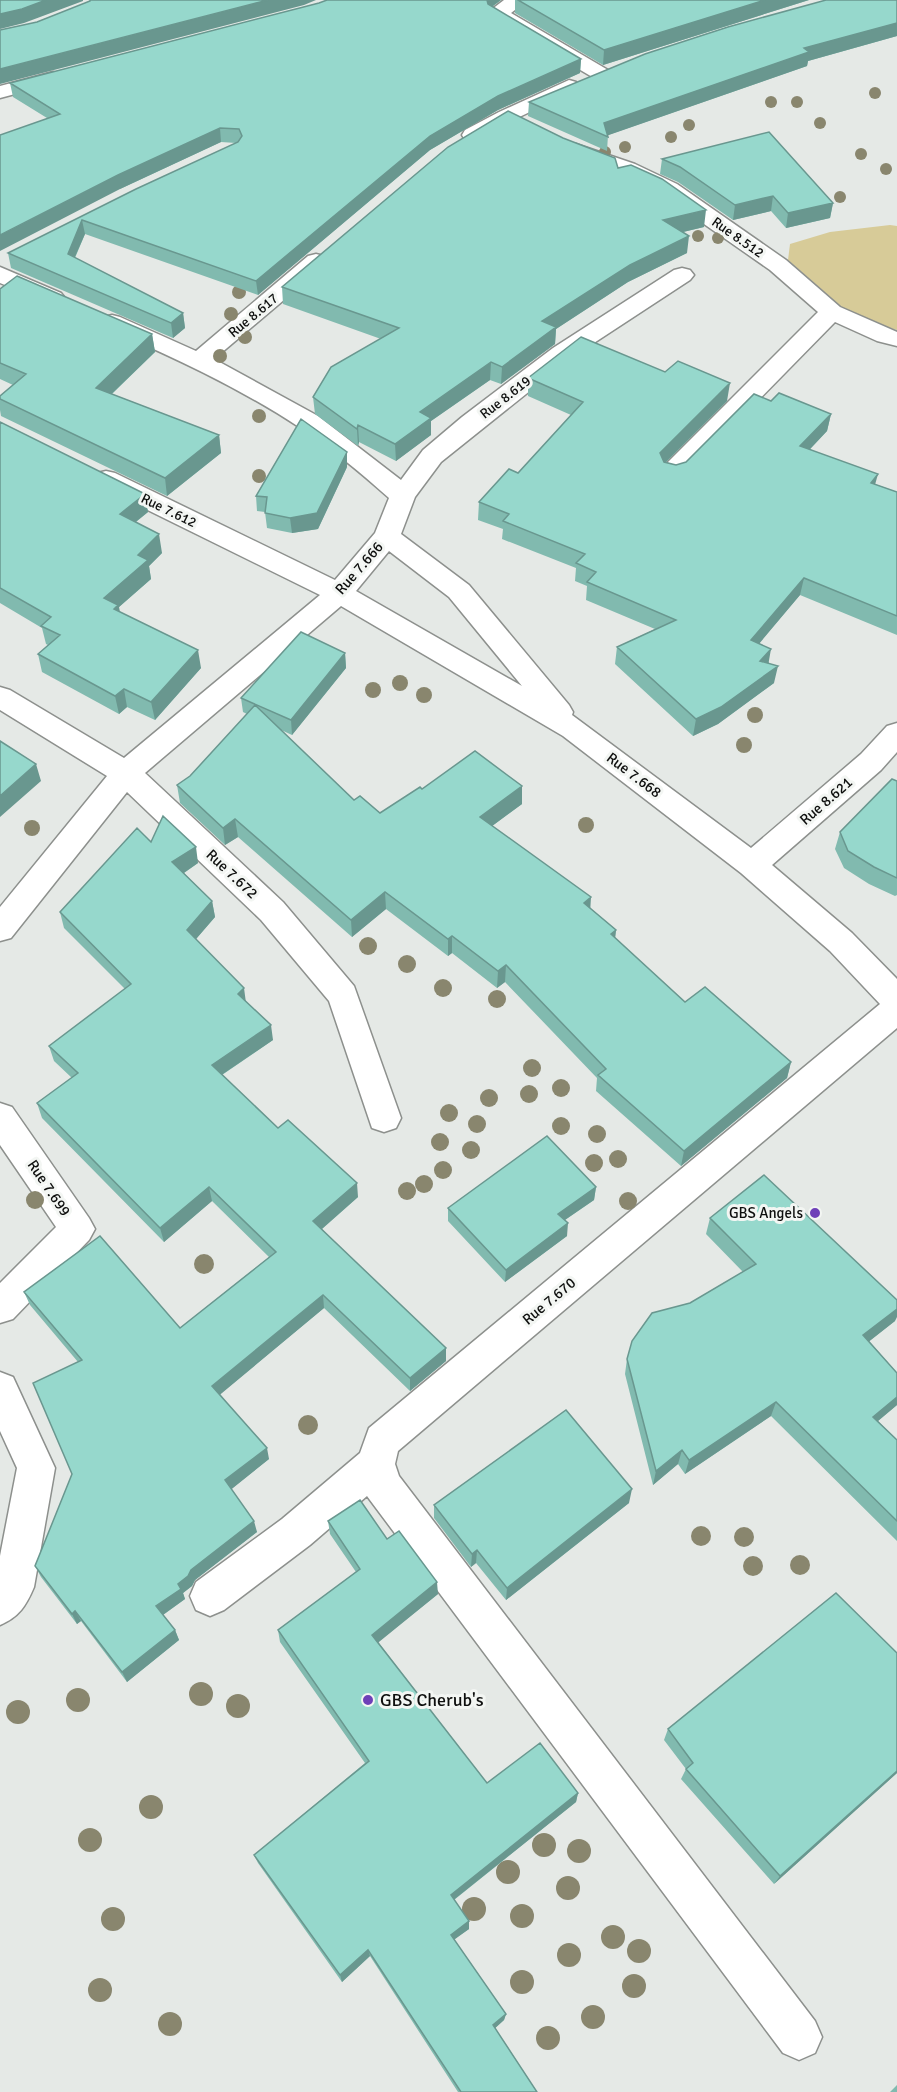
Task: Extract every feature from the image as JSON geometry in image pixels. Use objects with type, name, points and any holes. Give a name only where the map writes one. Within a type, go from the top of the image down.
[{"type":"street","points":[[456,147],[506,116],[571,86],[611,71],[497,13],[518,0]]},
{"type":"street","points":[[0,92],[73,73]]},
{"type":"street","points":[[506,116],[533,129]]},
{"type":"street","name":"Rue 8.512","points":[[561,143],[627,169],[669,189],[778,265],[832,312],[885,336],[897,339]]},
{"type":"street","name":"Rue 8.617","points":[[199,360],[328,252]]},
{"type":"street","points":[[3,265],[81,309],[199,360],[308,422],[362,461],[403,496]]},
{"type":"street","name":"Rue 8.619","points":[[403,496],[432,456],[471,423],[562,353],[682,275]]},
{"type":"street","points":[[674,472],[832,312]]},
{"type":"street","name":"Rue 7.612","points":[[88,469],[339,593]]},
{"type":"street","name":"Rue 7.666","points":[[0,929],[126,773],[339,593],[387,536],[403,496]]},
{"type":"street","points":[[387,536],[459,591],[573,729]]},
{"type":"street","name":"Rue 7.668","points":[[339,593],[573,729],[752,865],[842,942],[897,999]]},
{"type":"street","name":"Rue 7.672","points":[[0,697],[126,773],[272,911],[343,995],[384,1118]]},
{"type":"street","name":"Rue 8.621","points":[[752,865],[884,761],[897,733]]},
{"type":"street","name":"Rue 7.670","points":[[210,1596],[296,1532],[376,1464],[382,1441],[897,1009]]},
{"type":"street","name":"Rue 7.699","points":[[0,1117],[77,1229],[0,1307]]},
{"type":"street","points":[[0,1389],[36,1468],[14,1587],[0,1605]]},
{"type":"street","points":[[376,1464],[382,1485],[799,2037]]},
{"type":"shaded area","points":[[897,226],[897,330],[853,317],[788,260],[790,244],[830,232]]},
{"type":"building","points":[[0,0],[46,0],[0,14]]},
{"type":"building","points":[[90,0],[268,0],[0,69],[0,30],[37,22]]},
{"type":"building","points":[[327,0],[487,0],[488,4],[581,59],[498,96],[430,136],[256,281],[82,220],[68,254],[183,313],[171,323],[8,253],[136,189],[238,142],[242,136],[239,129],[220,128],[118,175],[0,235],[0,135],[60,114],[10,83]]},
{"type":"building","points":[[518,0],[765,0],[604,50]]},
{"type":"building","points":[[826,0],[897,0],[897,23],[804,48],[809,52],[604,123],[608,137],[529,102],[645,54],[728,27]]},
{"type":"building","points":[[508,111],[563,138],[615,158],[618,168],[631,165],[662,179],[706,210],[663,220],[689,236],[630,265],[542,321],[556,327],[502,367],[491,362],[420,412],[431,418],[395,444],[358,425],[357,429],[313,397],[331,367],[399,328],[282,287],[448,147]]},
{"type":"building","points":[[769,132],[833,203],[788,213],[773,196],[735,205],[680,167],[662,159]]},
{"type":"building","points":[[17,276],[152,334],[96,388],[219,435],[165,478],[0,399],[0,396],[26,374],[0,363],[0,289]]},
{"type":"building","points":[[581,337],[665,372],[678,361],[730,383],[660,453],[664,462],[676,465],[686,462],[754,394],[771,401],[779,393],[831,414],[800,446],[878,474],[871,483],[897,492],[897,616],[804,578],[751,640],[771,649],[760,661],[778,666],[721,707],[696,719],[617,647],[676,620],[587,582],[596,572],[576,563],[585,554],[503,521],[509,514],[479,502],[509,469],[518,473],[583,402],[528,378]]},
{"type":"building","points":[[301,419],[347,452],[317,513],[290,518],[265,513],[267,497],[256,496]]},
{"type":"building","points":[[0,422],[145,494],[120,514],[159,534],[138,555],[148,560],[104,598],[118,605],[114,609],[198,650],[151,702],[124,689],[115,696],[38,654],[60,635],[41,626],[51,617],[0,588]]},
{"type":"building","points":[[301,632],[345,653],[291,720],[241,698]]},
{"type":"building","points":[[255,705],[354,800],[360,796],[380,813],[420,787],[422,789],[475,751],[522,786],[480,817],[591,897],[584,903],[616,930],[611,934],[685,1002],[705,987],[791,1062],[684,1151],[598,1075],[606,1069],[506,965],[498,971],[452,936],[448,939],[385,892],[351,920],[235,819],[223,828],[177,785],[190,776]]},
{"type":"building","points":[[0,741],[36,764],[0,796]]},
{"type":"building","points":[[892,779],[897,781],[897,878],[848,851],[840,832]]},
{"type":"building","points":[[163,816],[196,847],[172,862],[212,901],[187,930],[244,988],[238,994],[271,1025],[212,1065],[278,1128],[288,1120],[357,1183],[313,1221],[446,1348],[410,1378],[323,1295],[212,1386],[267,1448],[225,1480],[254,1521],[191,1570],[188,1576],[178,1584],[181,1589],[156,1606],[175,1630],[122,1672],[75,1611],[72,1614],[35,1566],[72,1474],[33,1383],[82,1360],[24,1292],[100,1236],[180,1328],[276,1252],[209,1187],[160,1228],[37,1103],[78,1073],[49,1046],[131,984],[60,912],[137,828],[151,842]]},
{"type":"building","points":[[547,1136],[596,1187],[558,1214],[568,1223],[506,1270],[448,1208]]},
{"type":"building","points":[[764,1175],[897,1300],[897,1309],[863,1335],[897,1373],[897,1397],[873,1417],[897,1440],[897,1521],[776,1402],[689,1460],[682,1450],[656,1471],[627,1359],[632,1341],[652,1313],[690,1303],[756,1264],[710,1218]]},
{"type":"building","points":[[566,1410],[632,1489],[507,1588],[477,1550],[472,1554],[434,1505]]},
{"type":"building","points":[[360,1500],[387,1539],[399,1531],[437,1582],[372,1635],[487,1783],[540,1743],[578,1793],[451,1895],[469,1921],[451,1935],[506,2014],[493,2025],[537,2092],[461,2092],[368,1950],[340,1975],[254,1855],[369,1761],[278,1630],[360,1569],[328,1521]]},
{"type":"building","points":[[836,1593],[897,1653],[897,1771],[780,1876],[686,1769],[693,1763],[668,1729]]},
{"type":"place","name":"GBS Angels","points":[[815,1213]]},
{"type":"place","name":"GBS Cherub's","points":[[368,1700]]}]
